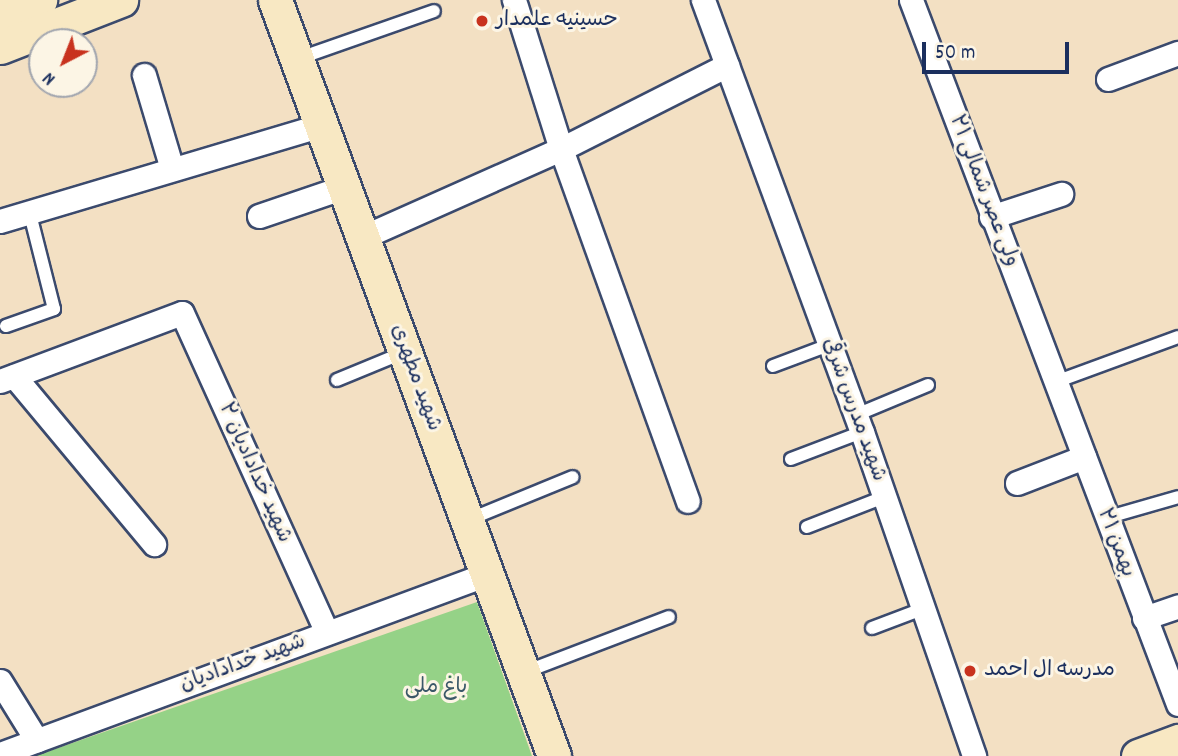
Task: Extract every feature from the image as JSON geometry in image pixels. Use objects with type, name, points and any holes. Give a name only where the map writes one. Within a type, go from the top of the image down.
[{"type":"street","points":[[0,15],[40,0]]},
{"type":"street","points":[[0,47],[121,0]]},
{"type":"street","name":"شهید مطهری","points":[[275,0],[554,756]]},
{"type":"street","points":[[513,0],[561,149],[688,501]]},
{"type":"street","name":"شهید مدرس شرقی","points":[[703,0],[859,423],[974,756]]},
{"type":"street","name":"ولی عصر شمالی ۲۱","points":[[911,0],[992,217],[1058,381]]},
{"type":"street","points":[[1108,79],[1178,53]]},
{"type":"street","points":[[363,237],[561,149],[727,65]]},
{"type":"street","points":[[144,75],[172,169]]},
{"type":"street","points":[[0,221],[29,210],[322,125]]},
{"type":"street","points":[[259,216],[344,187]]},
{"type":"street","points":[[992,217],[1061,194]]},
{"type":"street","name":"شهید خدادادیان ۲","points":[[7,379],[181,313],[327,633]]},
{"type":"street","points":[[7,379],[154,544]]},
{"type":"street","name":"بهمن ۲۱","points":[[1058,381],[1105,518],[1178,704]]},
{"type":"street","points":[[1017,483],[1084,457]]},
{"type":"street","name":"شهید خدادادیان","points":[[0,754],[487,574]]},
{"type":"street","points":[[1144,618],[1178,606]]},
{"type":"street","points":[[0,681],[37,741]]},
{"type":"street","points":[[1138,756],[1178,741]]},
{"type":"lane","points":[[297,59],[434,11]]},
{"type":"lane","points":[[6,326],[54,309],[29,210]]},
{"type":"lane","points":[[1058,381],[1178,337]]},
{"type":"lane","points":[[772,366],[829,345]]},
{"type":"lane","points":[[337,380],[405,352]]},
{"type":"lane","points":[[791,459],[928,385]]},
{"type":"lane","points":[[467,520],[573,477]]},
{"type":"lane","points":[[807,527],[884,497]]},
{"type":"lane","points":[[1105,518],[1178,497]]},
{"type":"lane","points":[[872,628],[922,608]]},
{"type":"lane","points":[[524,673],[668,617]]},
{"type":"green space","name":"باغ ملی","points":[[477,602],[532,756],[35,756]]},
{"type":"place","name":"حسینیه علمدار","points":[[482,21]]},
{"type":"place","name":"مدرسه ال احمد","points":[[970,671]]}]
